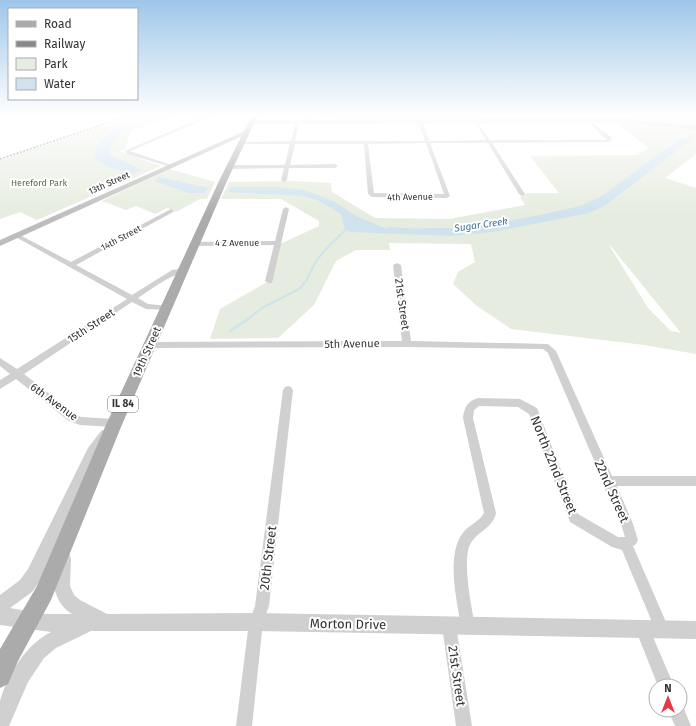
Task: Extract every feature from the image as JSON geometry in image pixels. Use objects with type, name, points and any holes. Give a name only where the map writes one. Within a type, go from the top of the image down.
[{"type":"main road","name":"13th Street","points":[[0,242],[206,149]]},
{"type":"main road","name":"19th Street","points":[[0,676],[10,653],[44,593],[114,425],[238,149]]},
{"type":"street","points":[[130,149],[127,150],[128,153],[169,166]]},
{"type":"street","points":[[284,180],[291,149]]},
{"type":"street","name":"4th Avenue","points":[[367,149],[371,194],[374,196],[447,196],[430,149]]},
{"type":"street","points":[[493,149],[522,194]]},
{"type":"street","points":[[230,167],[335,166]]},
{"type":"street","points":[[269,281],[286,209]]},
{"type":"street","name":"14th Street","points":[[70,265],[171,211]]},
{"type":"street","points":[[16,235],[146,306],[166,308]]},
{"type":"street","name":"4 Z Avenue","points":[[196,244],[278,243]]},
{"type":"street","name":"21st Street","points":[[397,265],[407,344]]},
{"type":"street","name":"15th Street","points":[[0,384],[172,273],[183,270]]},
{"type":"street","name":"5th Avenue","points":[[150,345],[534,344],[545,346],[552,351]]},
{"type":"street","name":"22nd Street","points":[[552,351],[630,533],[632,540],[626,544],[662,629]]},
{"type":"street","name":"6th Avenue","points":[[0,361],[73,418],[80,421],[114,425]]},
{"type":"street","name":"20th Street","points":[[244,726],[256,622],[262,606],[288,390]]},
{"type":"street","name":"North 22nd Street","points":[[468,626],[461,567],[463,544],[477,527],[489,518],[490,512],[468,413],[473,404],[478,402],[520,403],[533,411],[574,518],[616,543],[626,544]]},
{"type":"street","points":[[0,606],[26,586],[34,574],[93,452],[114,425]]},
{"type":"street","points":[[608,480],[696,481]]},
{"type":"street","points":[[65,545],[60,583],[64,598],[70,604],[102,622]]},
{"type":"street","name":"Morton Drive","points":[[0,616],[29,619],[46,623],[256,622],[696,630]]},
{"type":"street","points":[[0,725],[27,665],[38,650],[65,632],[102,622]]},
{"type":"street","name":"21st Street","points":[[450,626],[464,726]]},
{"type":"street","points":[[642,628],[663,678]]},
{"type":"green space","name":"Hereford Park","points":[[33,149],[125,149],[119,151],[161,166],[37,220],[20,212],[0,219],[0,160]]},
{"type":"green space","points":[[647,149],[696,149],[696,154],[665,178],[696,188],[696,354],[644,345],[511,329],[477,306],[453,284],[458,272],[475,262],[471,244],[389,243],[390,250],[356,250],[336,261],[314,305],[278,338],[210,339],[220,309],[272,279],[280,244],[319,226],[319,221],[281,199],[221,199],[229,182],[291,181],[331,183],[332,192],[375,218],[449,219],[525,205],[520,197],[527,193],[559,193],[530,156],[637,155]],"holes":[[[609,245],[681,333],[671,331],[648,308]]]},
{"type":"green space","points":[[169,169],[215,182],[207,199],[200,199],[176,212],[167,208],[155,214],[136,206],[126,210],[102,201]]},
{"type":"water","points":[[110,149],[109,154],[142,170],[134,174],[108,167],[94,157],[96,150]]},
{"type":"water","name":"Sugar Creek","points":[[666,149],[679,149],[606,205],[589,213],[493,232],[452,236],[351,232],[345,229],[341,214],[317,200],[304,196],[227,192],[231,187],[278,187],[304,190],[335,202],[356,216],[384,228],[400,229],[474,227],[580,206],[602,196]]},
{"type":"water","points":[[160,177],[209,188],[204,193],[189,193],[154,181]]},
{"type":"waterway","points":[[246,320],[264,307],[299,289],[306,281],[315,263],[324,251],[347,228]]},
{"type":"waterway","name":"Sugar Creek","points":[[389,228],[412,229]]},
{"type":"waterway","points":[[230,331],[248,319]]},
{"type":"railway","points":[[0,159],[30,149]]}]
